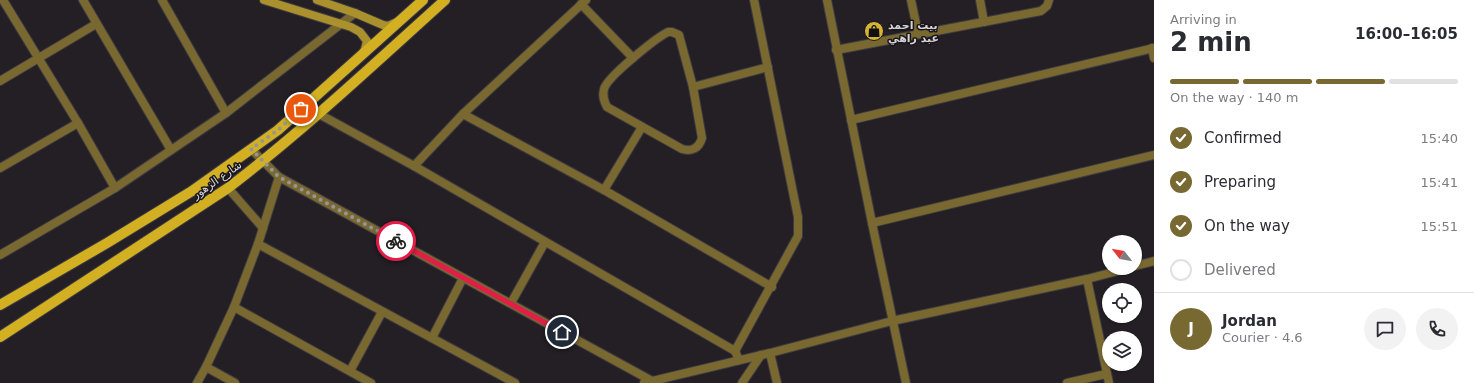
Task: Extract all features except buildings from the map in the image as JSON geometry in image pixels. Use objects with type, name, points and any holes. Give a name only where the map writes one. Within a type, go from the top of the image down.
[{"type":"main road","name":"شارع الزهور","points":[[0,305],[107,243],[192,191],[278,130],[423,0]]},
{"type":"main road","name":"شارع الزهور","points":[[0,337],[228,188],[263,162],[319,114],[445,0]]},
{"type":"street","points":[[3,0],[78,123],[115,188]]},
{"type":"street","points":[[82,0],[171,150]]},
{"type":"street","points":[[162,0],[226,112]]},
{"type":"street","points":[[264,0],[351,27],[360,32],[367,41],[365,49],[359,58]]},
{"type":"street","points":[[317,0],[356,13],[383,25],[388,26],[394,24],[402,18]]},
{"type":"street","points":[[735,351],[772,287],[798,236],[798,217],[754,0]]},
{"type":"street","points":[[827,0],[836,50],[906,383]]},
{"type":"street","points":[[911,0],[918,34]]},
{"type":"street","points":[[980,0],[984,22]]},
{"type":"street","points":[[836,50],[1041,11],[1047,6],[1049,0]]},
{"type":"street","points":[[414,166],[463,114],[583,2],[633,58]]},
{"type":"street","points":[[0,255],[115,188],[171,150],[226,112],[356,13]]},
{"type":"street","points":[[0,82],[96,24]]},
{"type":"street","points":[[672,32],[679,36],[692,87],[702,138],[697,148],[692,150],[682,149],[607,107],[603,100],[604,88],[607,83],[633,58],[665,34],[672,32]]},
{"type":"street","points":[[851,120],[1153,48],[1154,58]]},
{"type":"street","points":[[692,87],[768,67]]},
{"type":"street","points":[[319,114],[414,166],[735,351],[739,360]]},
{"type":"street","points":[[463,114],[604,190],[772,287]]},
{"type":"street","points":[[0,168],[78,123]]},
{"type":"street","points":[[604,190],[642,127]]},
{"type":"street","points":[[251,149],[279,177],[511,303],[648,382],[762,355],[892,321],[1102,275]]},
{"type":"street","points":[[872,223],[1154,155]]},
{"type":"street","points":[[197,383],[234,307],[258,244],[279,177]]},
{"type":"street","points":[[228,188],[263,228]]},
{"type":"street","points":[[511,303],[545,242]]},
{"type":"street","points":[[258,244],[515,383]]},
{"type":"street","points":[[1142,265],[1154,262]]},
{"type":"street","points":[[432,338],[463,278]]},
{"type":"street","points":[[1087,279],[1109,383]]},
{"type":"street","points":[[234,307],[372,383]]},
{"type":"street","points":[[350,371],[382,312]]},
{"type":"street","points":[[770,353],[777,383]]},
{"type":"street","points":[[742,383],[762,355]]},
{"type":"street","points":[[206,366],[235,383]]},
{"type":"street","points":[[1067,383],[1106,374]]},
{"type":"way so far","points":[[301,109],[278,130],[251,149],[279,177],[396,241]]},
{"type":"place","name":"بيت احمد عبد راهي","points":[[874,31]]},
{"type":"route","points":[[396,241],[562,332]]}]
